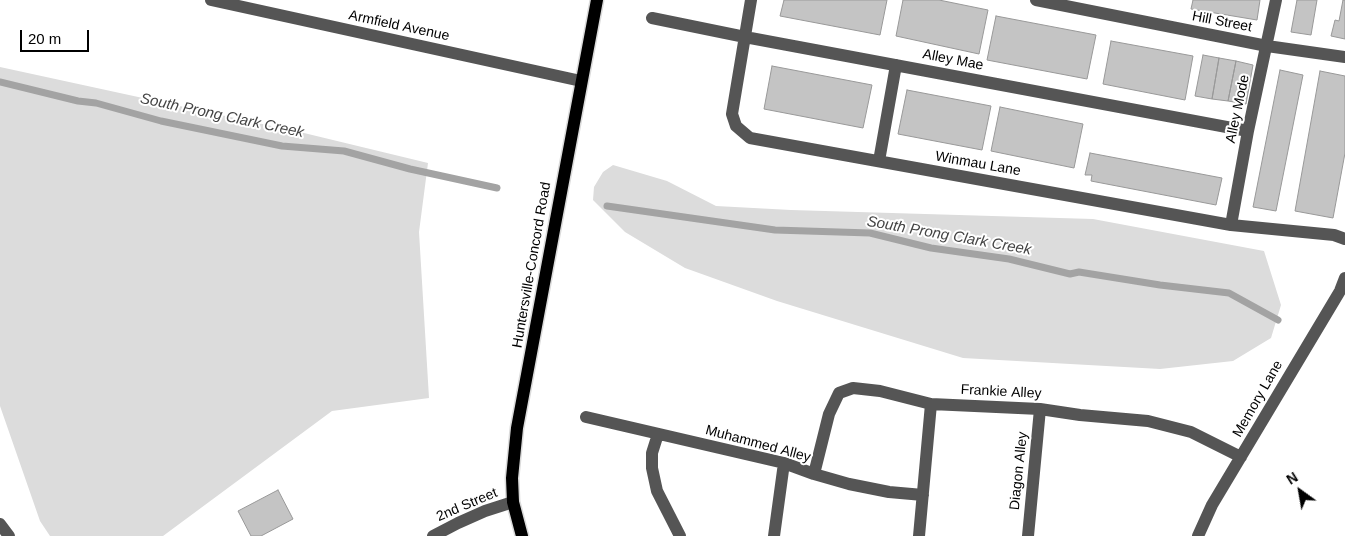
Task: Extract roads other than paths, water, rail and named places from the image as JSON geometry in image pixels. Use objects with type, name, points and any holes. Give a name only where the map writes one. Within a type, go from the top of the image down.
[{"type":"main road","name":"Huntersville-Concord Road","points":[[522,536],[513,502],[512,478],[517,428],[597,0]]},
{"type":"street","name":"Armfield Avenue","points":[[211,0],[582,81]]},
{"type":"street","name":"Winmau Lane","points":[[751,0],[732,114],[736,126],[750,138],[1231,225],[1334,235],[1345,239]]},
{"type":"street","name":"Hill Street","points":[[1036,0],[1267,46],[1345,57]]},
{"type":"street","name":"Alley Mode","points":[[1231,225],[1248,131],[1276,0]]},
{"type":"street","name":"Alley Mae","points":[[652,18],[1248,131]]},
{"type":"street","points":[[879,161],[896,65]]},
{"type":"street","name":"Memory Lane","points":[[1198,536],[1212,506],[1340,291],[1345,278]]},
{"type":"street","name":"Frankie Alley","points":[[814,474],[829,414],[839,393],[853,388],[880,391],[931,404],[1040,409],[1080,415],[1148,421],[1191,432],[1241,458]]},
{"type":"street","points":[[919,536],[931,404]]},
{"type":"street","name":"Diagon Alley","points":[[1028,536],[1040,409]]},
{"type":"street","name":"Muhammed Alley","points":[[586,417],[784,463],[849,484],[923,495]]},
{"type":"street","points":[[658,434],[652,453],[657,491],[680,536]]},
{"type":"street","points":[[774,536],[784,463]]},
{"type":"street","name":"2nd Street","points":[[433,536],[458,522],[513,502]]},
{"type":"street","points":[[0,524],[9,536]]},
{"type":"waterway","name":"South Prong Clark Creek","points":[[0,82],[78,101],[96,103],[161,121],[282,146],[344,151],[410,169],[497,188]]},
{"type":"waterway","name":"South Prong Clark Creek","points":[[607,206],[775,230],[870,233],[931,248],[1009,259],[1070,274],[1079,272],[1160,285],[1229,293],[1278,320]]}]
